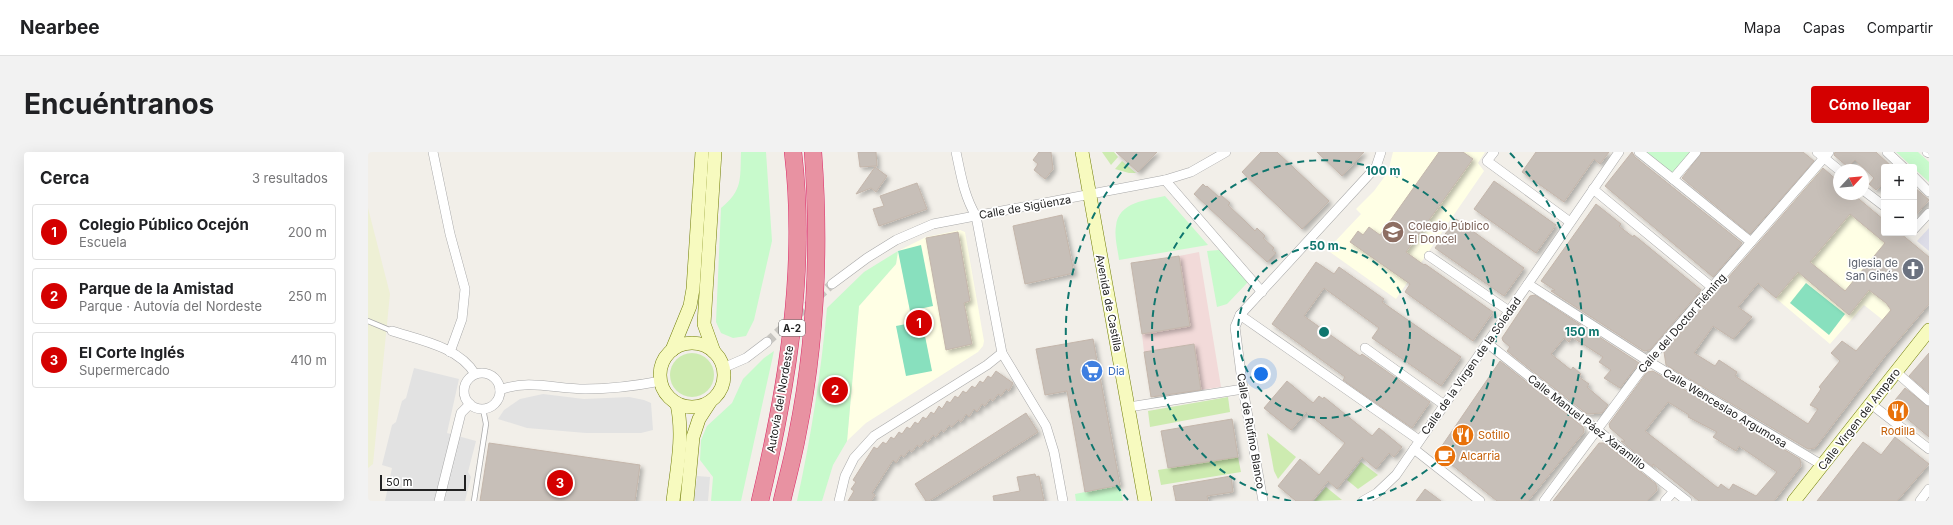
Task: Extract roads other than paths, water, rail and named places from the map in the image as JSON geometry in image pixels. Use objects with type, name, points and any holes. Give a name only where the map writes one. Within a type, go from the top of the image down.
[{"type":"highway","name":"Autovía del Nordeste","points":[[760,501],[776,434],[793,321],[797,268],[797,216],[793,152]]},
{"type":"highway","name":"Autovía del Nordeste","points":[[782,501],[797,436],[813,319],[816,269],[813,152]]},
{"type":"street","points":[[433,152],[450,234],[465,289],[462,319],[450,352]]},
{"type":"street","points":[[702,152],[693,290],[690,306],[672,350],[663,364],[661,381],[666,394],[677,404],[688,407],[700,406],[710,402]]},
{"type":"street","points":[[687,501],[693,437],[699,418],[722,387],[724,378],[723,368],[714,352],[704,324],[715,152]]},
{"type":"street","points":[[956,152],[963,188],[969,204],[976,216],[1002,353],[1046,426],[1054,452],[1062,501]]},
{"type":"street","name":"Avenida de Castilla","points":[[1082,152],[1145,501]]},
{"type":"street","name":"Calle de Sigüenza","points":[[832,284],[867,258],[911,233],[933,224],[1090,196],[1165,180],[1191,172],[1226,152]]},
{"type":"street","points":[[1381,152],[1376,168],[1240,315],[1419,440]]},
{"type":"street","points":[[1494,152],[1487,161],[1570,222]]},
{"type":"street","name":"Calle de la Virgen de la Soledad","points":[[1363,501],[1377,493],[1396,475],[1619,152]]},
{"type":"street","points":[[1639,152],[1751,242]]},
{"type":"street","points":[[1673,179],[1696,152]]},
{"type":"street","points":[[1887,152],[1900,164]]},
{"type":"street","points":[[1823,154],[1833,164]]},
{"type":"street","name":"Calle del Doctor Fléming","points":[[1544,501],[1648,362],[1751,242],[1823,154]]},
{"type":"street","points":[[1165,180],[1262,292]]},
{"type":"street","points":[[1917,180],[1929,192]]},
{"type":"street","points":[[1594,189],[1712,288]]},
{"type":"street","points":[[1869,195],[1881,204]]},
{"type":"street","points":[[1917,226],[1929,213]]},
{"type":"street","points":[[1429,256],[1509,311]]},
{"type":"street","name":"Calle Wenceslao Argumosa","points":[[1528,284],[1648,362],[1822,465]]},
{"type":"street","name":"Calle de Rufino Blanco","points":[[1240,315],[1235,328],[1243,389],[1263,501]]},
{"type":"street","points":[[392,331],[450,352],[463,359],[475,374]]},
{"type":"street","name":"Calle Virgen del Amparo","points":[[1794,501],[1926,334]]},
{"type":"street","points":[[723,368],[746,358],[767,342]]},
{"type":"street","name":"Calle Manuel Páez Xaramillo","points":[[1487,343],[1687,501]]},
{"type":"street","points":[[672,350],[689,344],[698,344],[714,352]]},
{"type":"street","points":[[1365,348],[1444,404]]},
{"type":"street","points":[[839,501],[845,476],[854,458],[874,436],[987,365],[1002,353]]},
{"type":"street","points":[[1896,372],[1929,401]]},
{"type":"street","points":[[483,373],[493,377],[500,390],[499,398],[496,403],[483,409],[470,404],[465,395],[465,386],[470,378],[475,374],[483,373]]},
{"type":"street","points":[[500,390],[532,384],[583,389],[612,389],[661,381]]},
{"type":"street","points":[[1129,407],[1243,389]]},
{"type":"street","points":[[439,501],[461,413],[470,404]]},
{"type":"street","points":[[673,501],[681,436],[680,418],[677,404]]},
{"type":"street","points":[[1871,404],[1929,450]]},
{"type":"street","points":[[1414,449],[1480,501]]},
{"type":"street","points":[[1920,501],[1929,488]]},
{"type":"street","points":[[1665,501],[1674,490]]},
{"type":"lane","points":[[368,321],[392,331]]},
{"type":"lane","points":[[474,501],[486,424],[483,409]]},
{"type":"tunnel","points":[[767,342],[832,284]]},
{"type":"place","name":"Colegio Público El Doncel","points":[[1393,232]]},
{"type":"place","name":"Iglesia de San Ginés","points":[[1913,269]]},
{"type":"place","name":"Colegio Público Ocejón","points":[[919,323]]},
{"type":"place","name":"Dia","points":[[1092,371]]},
{"type":"place","name":"Parque de la Amistad","points":[[835,390]]},
{"type":"place","name":"Rodilla","points":[[1898,411]]},
{"type":"place","name":"Sotillo","points":[[1463,435]]},
{"type":"place","name":"Alcarria","points":[[1445,456]]},
{"type":"place","name":"El Corte Inglés","points":[[560,483]]}]
